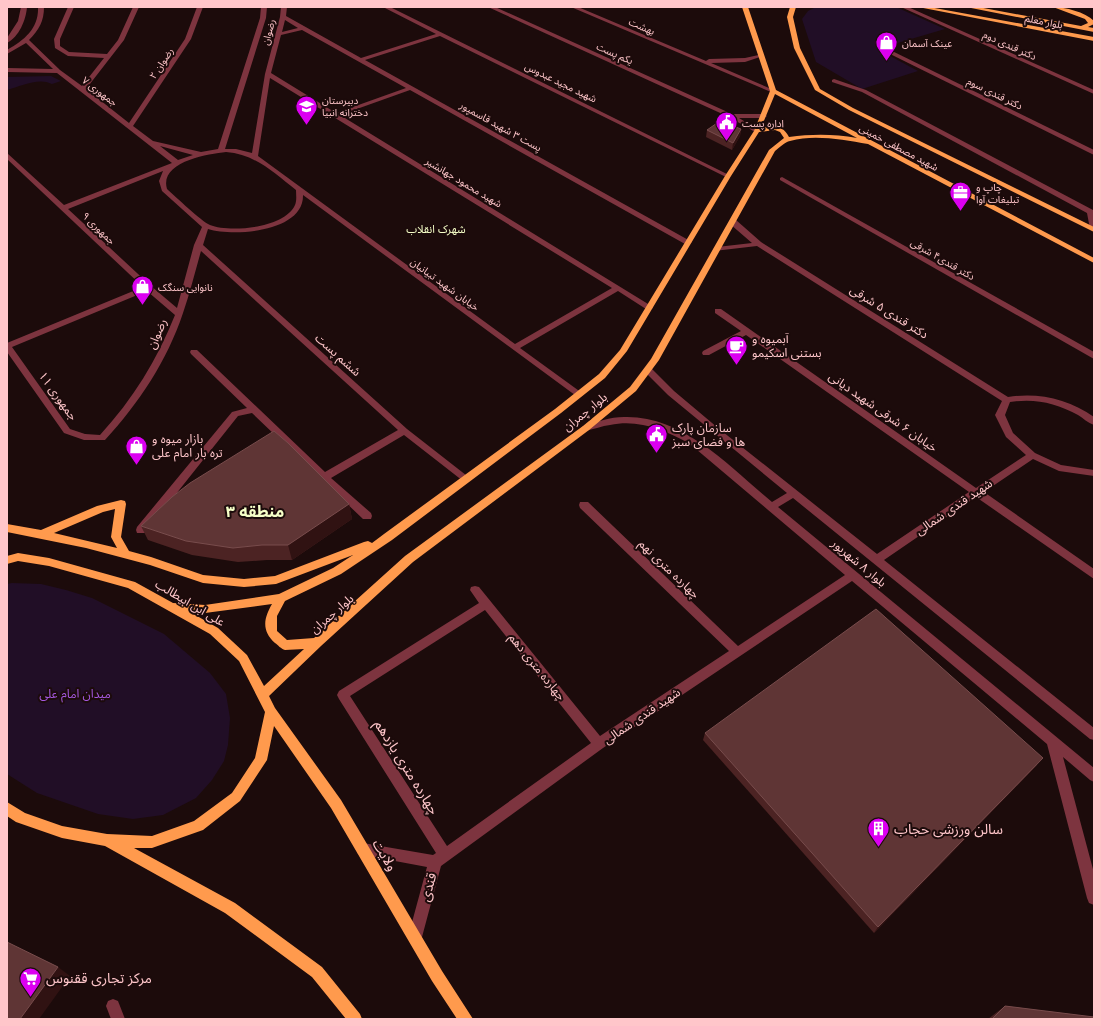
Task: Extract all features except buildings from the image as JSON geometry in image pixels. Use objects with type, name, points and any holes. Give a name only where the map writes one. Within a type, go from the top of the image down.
[{"type":"main road","points":[[746,7],[773,91]]},
{"type":"main road","name":"شهید مصطفی خمینی","points":[[793,7],[790,17],[797,48],[818,90],[1094,230]]},
{"type":"main road","name":"بلوار معلم","points":[[921,7],[1094,39]]},
{"type":"main road","name":"بلوار معلم","points":[[969,7],[1094,30]]},
{"type":"main road","points":[[1056,7],[1087,18],[1091,24],[1087,27],[1081,28]]},
{"type":"main road","name":"شهید مصطفی خمینی","points":[[773,91],[1094,261]]},
{"type":"main road","name":"بلوار چمران","points":[[173,607],[205,609],[281,598],[337,570],[388,537],[579,395],[602,376],[619,355],[756,131],[764,116],[773,91]]},
{"type":"main road","points":[[756,131],[770,127],[778,128],[785,133],[788,139]]},
{"type":"main road","name":"بلوار چمران","points":[[263,695],[317,643],[409,559],[586,428],[633,389],[655,360],[772,150],[788,139],[814,136],[841,136],[868,142]]},
{"type":"main road","points":[[42,534],[101,509],[121,504],[116,537],[126,555]]},
{"type":"main road","points":[[7,528],[42,534],[151,561],[203,578],[244,583],[276,580],[388,537]]},
{"type":"main road","name":"علی ابن ابیطالب","points":[[7,560],[12,556],[50,562],[131,585],[173,607],[214,631],[243,658],[271,712]]},
{"type":"main road","points":[[281,598],[271,616],[272,633],[285,645],[317,643]]},
{"type":"main road","points":[[7,808],[21,818],[62,832],[107,840],[152,842],[198,826],[236,797],[261,760],[271,712]]},
{"type":"main road","name":"ولایت","points":[[271,712],[336,804],[437,976],[466,1019]]},
{"type":"main road","points":[[7,819],[21,818]]},
{"type":"main road","points":[[107,840],[230,908],[317,972],[355,1019]]},
{"type":"street","points":[[7,41],[13,36],[24,15],[24,7]]},
{"type":"street","points":[[7,52],[26,40],[36,30],[42,13],[41,7]]},
{"type":"street","points":[[71,7],[57,39],[57,47],[68,54],[108,56]]},
{"type":"street","points":[[82,90],[120,40],[136,7]]},
{"type":"street","name":"رضوان ۲","points":[[130,126],[188,39],[200,7]]},
{"type":"street","name":"رضوان","points":[[220,151],[228,131],[263,18],[264,7]]},
{"type":"street","name":"رضوان","points":[[255,156],[268,74],[279,34],[284,7]]},
{"type":"street","name":"شهید مجید عبدوس","points":[[386,7],[728,176]]},
{"type":"street","name":"یکم پست","points":[[490,7],[731,116],[756,131]]},
{"type":"street","name":"بهشت","points":[[574,7],[773,91]]},
{"type":"street","name":"دکتر قندی دوم","points":[[904,7],[1094,92]]},
{"type":"street","points":[[919,14],[917,11],[933,9]]},
{"type":"street","name":"پست ۳ شهید قاسمپور","points":[[283,17],[688,242]]},
{"type":"street","points":[[279,34],[303,28]]},
{"type":"street","points":[[361,60],[440,34]]},
{"type":"street","name":"جمهوری ۷","points":[[26,40],[58,71],[177,163]]},
{"type":"street","name":"دکتر قندی سوم","points":[[886,50],[1094,153]]},
{"type":"street","points":[[703,61],[745,60],[761,55]]},
{"type":"street","points":[[7,70],[58,71]]},
{"type":"street","name":"شهید محمود جهانشیر","points":[[268,74],[649,307]]},
{"type":"street","points":[[834,81],[864,90],[1090,212],[1094,230]]},
{"type":"street","points":[[335,115],[410,88]]},
{"type":"street","points":[[731,116],[764,116]]},
{"type":"street","points":[[151,142],[199,154]]},
{"type":"street","points":[[63,208],[199,154],[220,151],[239,152],[255,156]]},
{"type":"street","name":"جمهوری ۹","points":[[7,155],[148,288],[179,314]]},
{"type":"street","name":"خیابان شهید تبیانیان","points":[[255,156],[579,395]]},
{"type":"street","points":[[177,163],[167,170],[162,180],[164,190],[206,226],[223,230],[244,231],[266,227],[284,219],[296,209],[300,198],[299,188]]},
{"type":"street","name":"دکتر قندی۴ شرقی","points":[[782,179],[1094,356]]},
{"type":"street","name":"دکتر قندی ۵ شرقی","points":[[732,222],[758,244],[1007,400]]},
{"type":"street","name":"رضوان","points":[[102,438],[123,417],[158,363],[179,314],[198,244],[206,226]]},
{"type":"street","name":"ششم پست","points":[[198,244],[404,431],[466,479]]},
{"type":"street","points":[[717,249],[758,244]]},
{"type":"street","points":[[7,346],[148,288]]},
{"type":"street","points":[[515,348],[618,288]]},
{"type":"street","name":"خیابان ۶ شرقی شهید دیانی","points":[[718,311],[1094,574]]},
{"type":"street","points":[[706,353],[747,331]]},
{"type":"street","name":"جمهوری ۱۱","points":[[7,346],[67,430],[84,438],[102,438]]},
{"type":"street","points":[[194,352],[324,477],[367,516]]},
{"type":"street","name":"بلوار ۸ شهریور","points":[[648,370],[671,393],[1094,735]]},
{"type":"street","points":[[1092,418],[1059,403],[1030,397],[1007,400],[1000,415],[1008,435],[1032,455],[1059,468],[1094,474]]},
{"type":"street","points":[[141,530],[235,414],[254,410]]},
{"type":"street","name":"بلوار ۸ شهریور","points":[[586,428],[613,421],[642,421],[670,428],[693,442],[1094,776]]},
{"type":"street","points":[[324,477],[404,431]]},
{"type":"street","name":"شهید قندی شمالی","points":[[876,560],[1032,455]]},
{"type":"street","points":[[771,507],[794,493]]},
{"type":"street","name":"چهارده متری نهم","points":[[584,505],[737,652]]},
{"type":"street","name":"شهید قندی شمالی","points":[[440,858],[599,744],[853,575]]},
{"type":"street","name":"چهارده متری دهم","points":[[475,590],[599,744]]},
{"type":"street","name":"چهارده متری یازدهم","points":[[440,858],[343,695],[486,604]]},
{"type":"street","points":[[1052,741],[1094,898]]},
{"type":"street","name":"قندی","points":[[362,849],[440,858],[415,937]]},
{"type":"green space","points":[[816,7],[896,7],[945,29],[877,49],[918,71],[862,89],[816,62],[802,19],[808,11]]},
{"type":"green space","points":[[51,76],[61,81],[52,84],[41,81],[24,84],[7,90],[7,77]]},
{"type":"green space","name":"میدان امام علی","points":[[7,584],[41,584],[92,598],[164,634],[210,673],[226,694],[230,718],[228,745],[224,761],[212,780],[196,798],[163,815],[133,819],[98,814],[37,793],[7,774]]},
{"type":"place","name":"عینک آسمان","points":[[886,62]]},
{"type":"place","name":"دبیرستان دخترانه انبیا","points":[[307,126]]},
{"type":"place","name":"اداره پست","points":[[727,142]]},
{"type":"place","name":"چاپ و تبلیغات آوا","points":[[961,212]]},
{"type":"place","name":"نانوایی سنگک","points":[[143,306]]},
{"type":"place","name":"آبمیوه و بستنی اسکیمو","points":[[736,366]]},
{"type":"place","name":"سازمان پارک ها و فضای سبز","points":[[657,454]]},
{"type":"place","name":"بازار میوه و تره بار امام علی","points":[[136,466]]},
{"type":"place","name":"سالن ورزشی حجاب","points":[[878,848]]},
{"type":"place","name":"مرکز تجاری ققنوس","points":[[31,998]]},
{"type":"district","name":"شهرک انقلاب","points":[[436,229]]},
{"type":"district","name":"منطقه ۳","points":[[255,511]]}]
